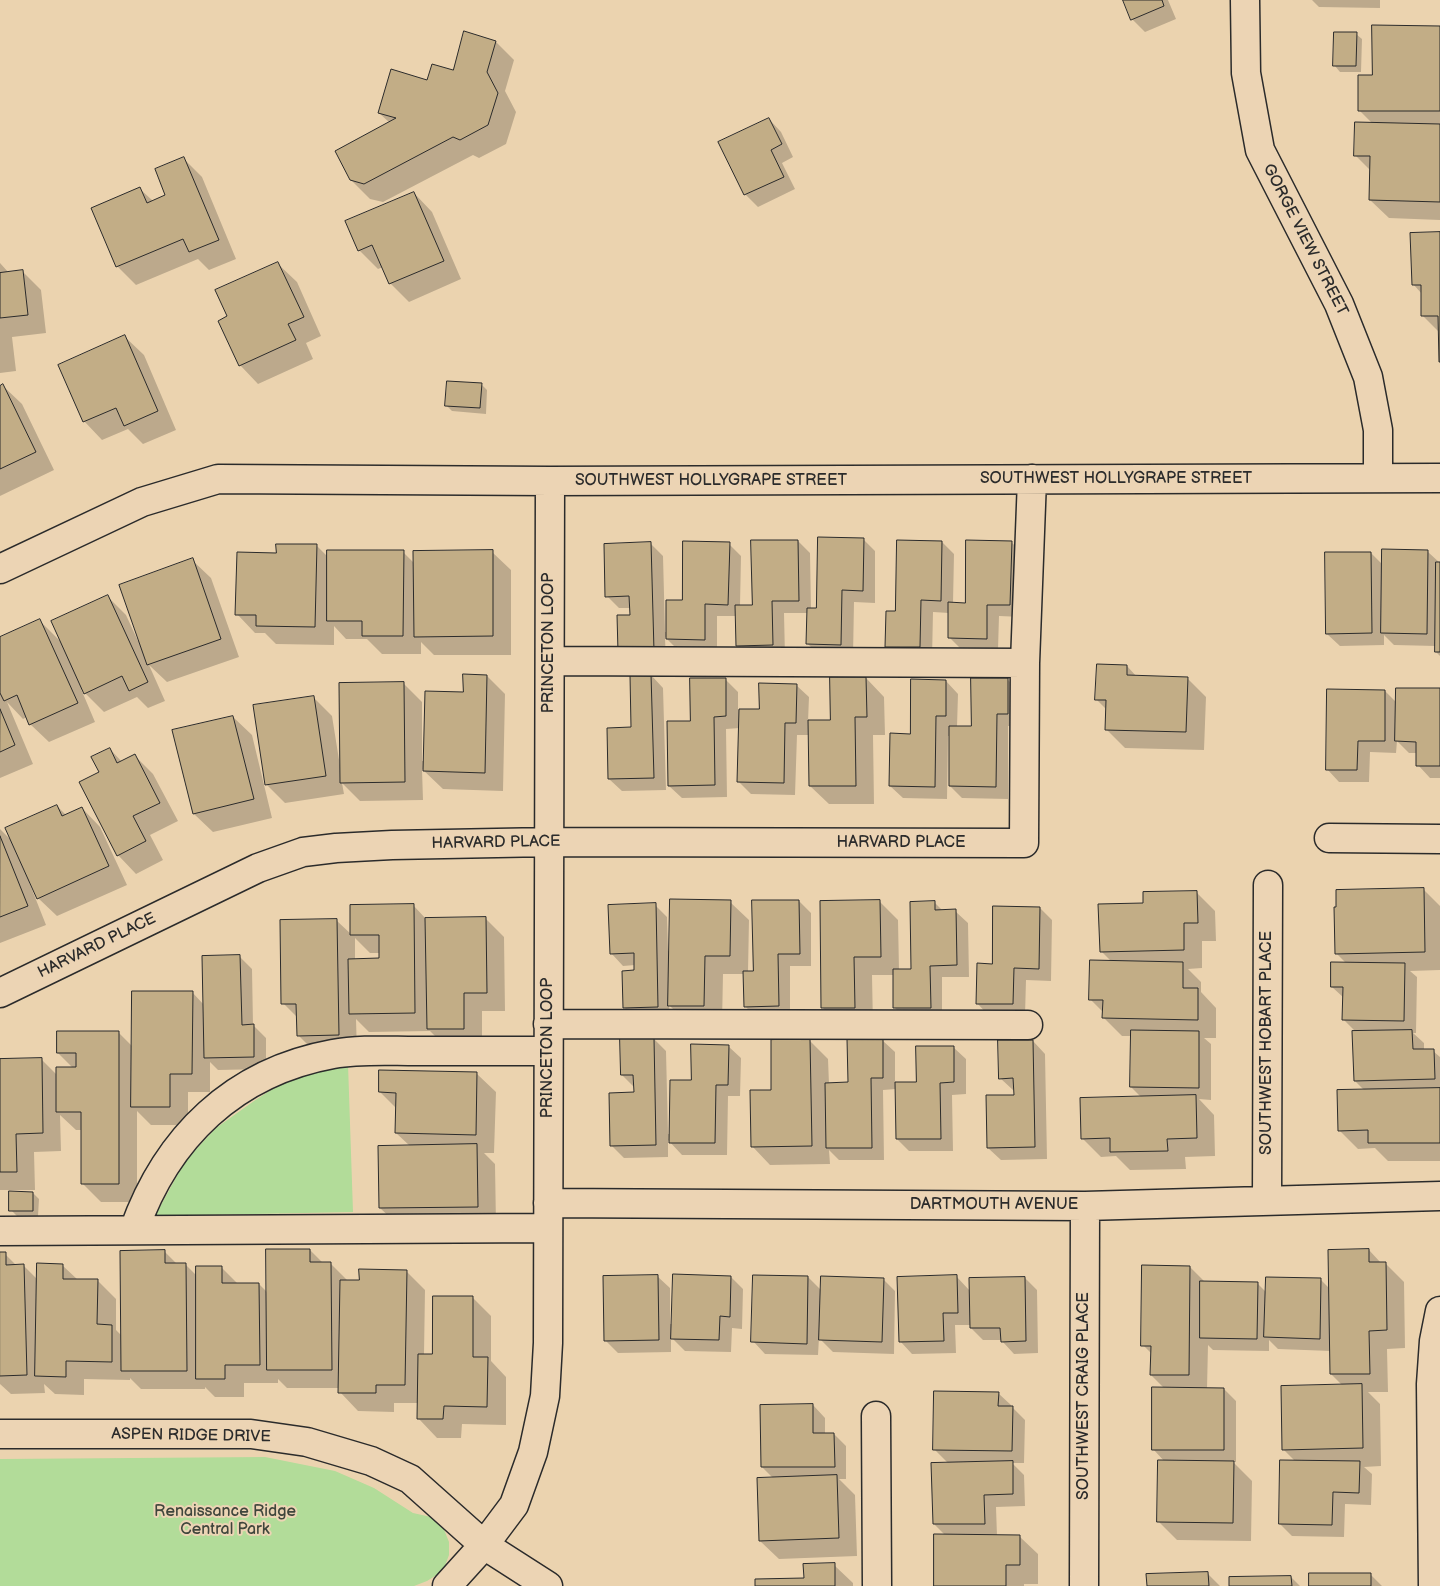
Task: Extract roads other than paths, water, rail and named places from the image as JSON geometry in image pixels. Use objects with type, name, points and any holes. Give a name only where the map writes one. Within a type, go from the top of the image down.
[{"type":"street","name":"GORGE VIEW STREET","points":[[1245,0],[1246,73],[1260,150],[1339,304],[1368,377],[1378,430],[1378,478]]},
{"type":"street","name":"SOUTHWEST HOLLYGRAPE STREET","points":[[0,569],[142,502],[218,479],[550,482],[1440,478]]},
{"type":"street","points":[[550,661],[1025,663],[1032,479]]},
{"type":"street","name":"PRINCETON LOOP","points":[[447,1586],[484,1545],[514,1506],[533,1452],[545,1396],[548,1343],[550,482]]},
{"type":"street","name":"HARVARD PLACE","points":[[0,993],[258,868],[303,852],[392,844],[549,842],[1024,844],[1025,663]]},
{"type":"street","points":[[1329,838],[1440,838]]},
{"type":"street","name":"SOUTHWEST HOBART PLACE","points":[[1267,1200],[1268,885]]},
{"type":"street","points":[[134,1230],[156,1181],[171,1156],[191,1131],[209,1113],[228,1097],[249,1084],[279,1069],[310,1059],[346,1052],[548,1037],[1028,1024]]},
{"type":"street","name":"DARTMOUTH AVENUE","points":[[0,1231],[134,1230],[548,1216],[1085,1206],[1440,1196]]},
{"type":"street","name":"SOUTHWEST CRAIG PLACE","points":[[1084,1586],[1085,1206]]},
{"type":"street","points":[[1433,1586],[1431,1384],[1434,1342],[1440,1311]]},
{"type":"street","points":[[876,1416],[877,1586]]},
{"type":"street","name":"ASPEN RIDGE DRIVE","points":[[0,1434],[252,1434],[307,1442],[371,1461],[410,1479],[484,1545],[548,1586]]},
{"type":"park label","name":"Renaissance Ridge Central Park","points":[[225,1521]]}]
